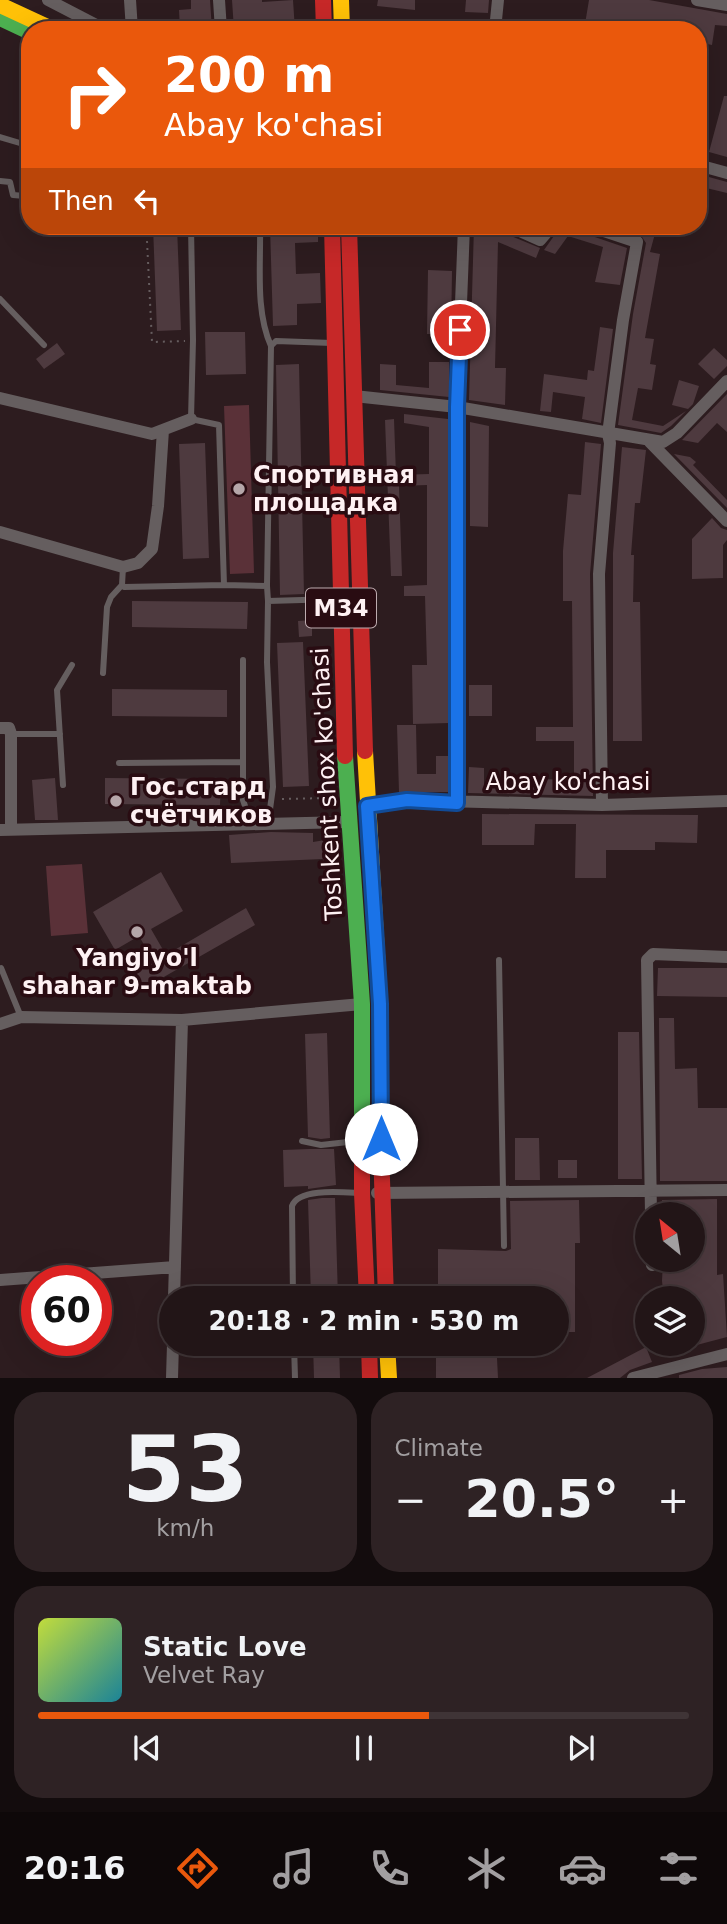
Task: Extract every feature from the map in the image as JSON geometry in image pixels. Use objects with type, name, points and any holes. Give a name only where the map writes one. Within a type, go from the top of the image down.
[{"type":"main road","points":[[323,0],[323,21]]},
{"type":"main road","points":[[341,0],[342,21]]},
{"type":"main road","points":[[0,5],[35,21]]},
{"type":"main road","points":[[0,18],[21,28]]},
{"type":"main road","name":"Toshkent shox ko'chasi","points":[[333,235],[344,343],[354,396]]},
{"type":"main road","name":"Toshkent shox ko'chasi","points":[[349,235],[344,343],[341,599],[347,814],[362,1004],[362,1193],[366,1286]]},
{"type":"main road","name":"M34","points":[[354,396],[367,806]]},
{"type":"main road","points":[[347,814],[367,806]]},
{"type":"main road","name":"Toshkent shox ko'chasi","points":[[367,806],[380,1004],[386,1286]]},
{"type":"main road","points":[[347,814],[369,823]]},
{"type":"main road","points":[[369,1356],[370,1378]]},
{"type":"main road","points":[[388,1356],[389,1378]]},
{"type":"street","points":[[48,0],[89,21]]},
{"type":"street","points":[[130,0],[131,21]]},
{"type":"street","points":[[219,0],[220,21]]},
{"type":"street","points":[[496,21],[498,0]]},
{"type":"street","points":[[697,0],[727,5]]},
{"type":"street","points":[[707,167],[727,173]]},
{"type":"street","points":[[457,803],[457,407],[464,235]]},
{"type":"street","points":[[529,235],[540,240],[544,235]]},
{"type":"street","points":[[601,805],[599,574],[611,443],[608,434],[637,242],[616,235]]},
{"type":"street","points":[[354,396],[457,407],[663,442],[677,433],[727,381]]},
{"type":"street","points":[[0,398],[152,434],[191,419]]},
{"type":"street","points":[[0,532],[123,567],[138,564],[152,550],[163,429]]},
{"type":"street","points":[[648,440],[727,521]]},
{"type":"street","points":[[6,731],[5,830],[268,824],[347,814]]},
{"type":"street","name":"Abay ko'chasi","points":[[367,806],[407,800],[601,805],[727,801]]},
{"type":"street","points":[[651,1202],[647,961],[653,954],[727,957]]},
{"type":"street","points":[[0,1024],[21,1017],[182,1020],[362,1004]]},
{"type":"street","points":[[174,1286],[182,1020]]},
{"type":"street","points":[[362,1193],[727,1190]]},
{"type":"street","points":[[0,1280],[175,1267]]},
{"type":"street","points":[[634,1378],[727,1354]]},
{"type":"street","points":[[172,1378],[173,1356]]},
{"type":"lane","points":[[0,137],[21,143]]},
{"type":"lane","points":[[0,181],[10,182],[13,195],[21,196]]},
{"type":"lane","points":[[191,235],[191,419],[219,425],[224,585]]},
{"type":"lane","points":[[260,235],[261,314],[263,329],[271,346],[267,662],[273,788],[268,824]]},
{"type":"lane","points":[[0,299],[44,345]]},
{"type":"lane","points":[[271,346],[276,341],[344,343]]},
{"type":"lane","points":[[103,673],[107,607],[111,597],[122,585],[123,567]]},
{"type":"lane","points":[[122,585],[267,586]]},
{"type":"lane","points":[[268,601],[341,599]]},
{"type":"lane","points":[[243,660],[243,800],[251,824]]},
{"type":"lane","points":[[63,785],[57,690],[72,665]]},
{"type":"lane","points":[[6,731],[60,733]]},
{"type":"lane","points":[[119,763],[243,762]]},
{"type":"lane","points":[[499,960],[504,1246]]},
{"type":"lane","points":[[1,968],[21,1017]]},
{"type":"lane","points":[[302,1141],[321,1145],[363,1141]]},
{"type":"lane","points":[[293,1286],[294,1200],[303,1194],[362,1193]]},
{"type":"lane","points":[[294,1356],[295,1378]]},
{"type":"path","points":[[147,235],[152,342],[193,340]]},
{"type":"shaded area","name":"Спортивная площадка","points":[[249,405],[254,573],[230,574],[224,406]]},
{"type":"shaded area","points":[[82,864],[88,933],[51,936],[46,866]]},
{"type":"building","points":[[191,0],[210,0],[211,21],[180,21],[179,10],[191,9]]},
{"type":"building","points":[[232,0],[293,0],[294,21],[233,21]]},
{"type":"building","points":[[378,0],[415,0],[415,10],[377,6]]},
{"type":"building","points":[[466,0],[489,0],[488,13],[465,12]]},
{"type":"building","points":[[589,0],[649,0],[727,14],[727,26],[715,25],[712,45],[707,44],[707,21],[586,21]]},
{"type":"building","points":[[724,96],[727,96],[727,157],[709,152]]},
{"type":"building","points":[[707,176],[727,182],[727,193],[707,188]]},
{"type":"building","points":[[153,235],[177,235],[181,330],[157,331]]},
{"type":"building","points":[[270,235],[318,235],[318,242],[295,243],[296,274],[320,273],[321,303],[297,304],[297,325],[273,326]]},
{"type":"building","points":[[474,235],[509,235],[540,248],[536,258],[498,242],[495,368],[506,368],[505,405],[469,400]]},
{"type":"building","points":[[555,235],[589,235],[627,248],[620,285],[595,282],[603,247],[568,236],[555,254],[544,250]]},
{"type":"building","points":[[641,235],[655,235],[650,252],[660,254],[645,338],[654,339],[650,364],[656,365],[652,390],[638,388],[632,420],[663,426],[686,411],[661,433],[618,425],[646,243]]},
{"type":"building","points":[[428,270],[452,271],[451,334],[427,334]]},
{"type":"building","points":[[600,327],[613,329],[601,423],[582,419],[585,397],[553,392],[551,412],[540,411],[544,374],[587,380],[588,370],[594,371]]},
{"type":"building","points":[[205,332],[245,332],[246,374],[206,375]]},
{"type":"building","points":[[57,343],[65,354],[44,369],[36,359]]},
{"type":"building","points":[[714,348],[727,360],[727,366],[714,379],[698,364]]},
{"type":"building","points":[[429,362],[449,362],[449,397],[380,390],[380,364],[396,365],[396,385],[429,388]]},
{"type":"building","points":[[299,364],[304,594],[280,595],[276,365]]},
{"type":"building","points":[[679,380],[699,386],[693,404],[688,409],[672,405]]},
{"type":"building","points":[[727,394],[727,432],[717,423],[698,443],[682,440]]},
{"type":"building","points":[[404,414],[448,419],[449,723],[413,724],[412,665],[427,665],[425,596],[404,596],[404,586],[427,585],[427,485],[399,486],[402,576],[391,576],[385,420],[394,419],[396,475],[429,474],[429,427],[404,423]]},
{"type":"building","points":[[470,422],[489,426],[488,527],[470,526]]},
{"type":"building","points":[[585,442],[601,444],[590,574],[593,796],[468,793],[469,767],[484,768],[484,786],[537,787],[537,779],[574,780],[574,741],[536,741],[536,727],[573,727],[572,601],[563,601],[563,551],[568,494],[581,495]]},
{"type":"building","points":[[205,443],[209,558],[183,559],[179,444]]},
{"type":"building","points":[[622,447],[646,450],[640,503],[635,503],[631,555],[634,555],[633,602],[640,602],[642,741],[613,741],[613,553]]},
{"type":"building","points":[[674,454],[690,457],[696,462],[693,465],[727,500],[727,508]]},
{"type":"building","points":[[712,518],[721,528],[727,530],[727,540],[723,545],[723,578],[692,579],[692,539]]},
{"type":"building","points":[[132,601],[248,602],[247,629],[132,627]]},
{"type":"building","points":[[312,620],[312,636],[299,637],[298,621]]},
{"type":"building","points":[[303,642],[309,786],[283,787],[277,643]]},
{"type":"building","points":[[469,685],[492,685],[492,716],[469,716]]},
{"type":"building","points":[[112,689],[227,690],[227,717],[112,716]]},
{"type":"building","points":[[397,725],[416,725],[417,774],[436,774],[436,756],[448,756],[448,792],[399,792]]},
{"type":"building","points":[[55,778],[58,820],[35,820],[32,780]]},
{"type":"building","points":[[105,778],[221,779],[220,805],[105,804]]},
{"type":"building","points":[[482,814],[698,815],[697,843],[655,842],[655,850],[606,850],[606,878],[575,878],[576,824],[535,824],[534,845],[482,845]]},
{"type":"building","points":[[313,833],[313,842],[331,839],[336,875],[325,877],[323,859],[231,863],[229,835]]},
{"type":"building","points":[[161,872],[183,911],[151,929],[166,955],[246,908],[255,925],[141,990],[132,974],[154,962],[139,936],[115,950],[93,912]]},
{"type":"building","points":[[658,968],[727,968],[727,997],[657,996]]},
{"type":"building","points":[[659,1018],[674,1018],[675,1069],[697,1068],[698,1108],[727,1108],[727,1181],[660,1181]]},
{"type":"building","points":[[618,1032],[639,1032],[642,1179],[618,1179]]},
{"type":"building","points":[[327,1033],[330,1138],[321,1139],[308,1137],[305,1034]]},
{"type":"building","points":[[515,1138],[539,1138],[540,1180],[515,1180]]},
{"type":"building","points":[[334,1149],[336,1185],[308,1189],[308,1186],[284,1187],[283,1150]]},
{"type":"building","points":[[558,1160],[577,1160],[577,1178],[558,1178]]},
{"type":"building","points":[[335,1198],[338,1286],[311,1286],[308,1200]]},
{"type":"building","points":[[717,1199],[717,1275],[723,1274],[727,1337],[705,1343],[705,1286],[663,1286],[662,1272],[705,1272],[705,1202],[662,1200]]},
{"type":"building","points":[[579,1200],[580,1243],[575,1243],[575,1332],[569,1332],[569,1286],[438,1286],[438,1249],[511,1249],[510,1201]]},
{"type":"building","points":[[635,1353],[635,1356],[650,1356],[652,1362],[630,1370],[620,1378],[587,1378]]},
{"type":"building","points":[[313,1356],[339,1356],[340,1378],[314,1378]]},
{"type":"building","points":[[436,1356],[497,1358],[498,1378],[436,1378]]},
{"type":"building","points":[[727,1367],[727,1378],[679,1378],[679,1375],[702,1369]]},
{"type":"traffic: fast","points":[[0,18],[21,28]]},
{"type":"traffic: fast","points":[[345,756],[362,1004],[362,1126]]},
{"type":"traffic: slow","points":[[341,0],[342,21]]},
{"type":"traffic: slow","points":[[0,5],[35,21]]},
{"type":"traffic: slow","points":[[365,751],[380,1004],[381,1150]]},
{"type":"traffic: slow","points":[[388,1356],[389,1378]]},
{"type":"traffic: jam","points":[[323,0],[324,21]]},
{"type":"traffic: jam","points":[[332,235],[345,756]]},
{"type":"traffic: jam","points":[[349,235],[365,751]]},
{"type":"traffic: jam","points":[[362,1126],[366,1286]]},
{"type":"traffic: jam","points":[[381,1150],[386,1286]]},
{"type":"traffic: jam","points":[[369,1356],[370,1378]]},
{"type":"place","name":"Спортивная площадка","points":[[239,489]]},
{"type":"place","name":"Гос.стард счётчиков","points":[[116,801]]},
{"type":"place","name":"Yangiyo'l shahar 9-maktab","points":[[137,932]]},
{"type":"route","points":[[381,1139],[380,1004],[367,806],[407,800],[457,803],[457,407],[460,330]]}]
